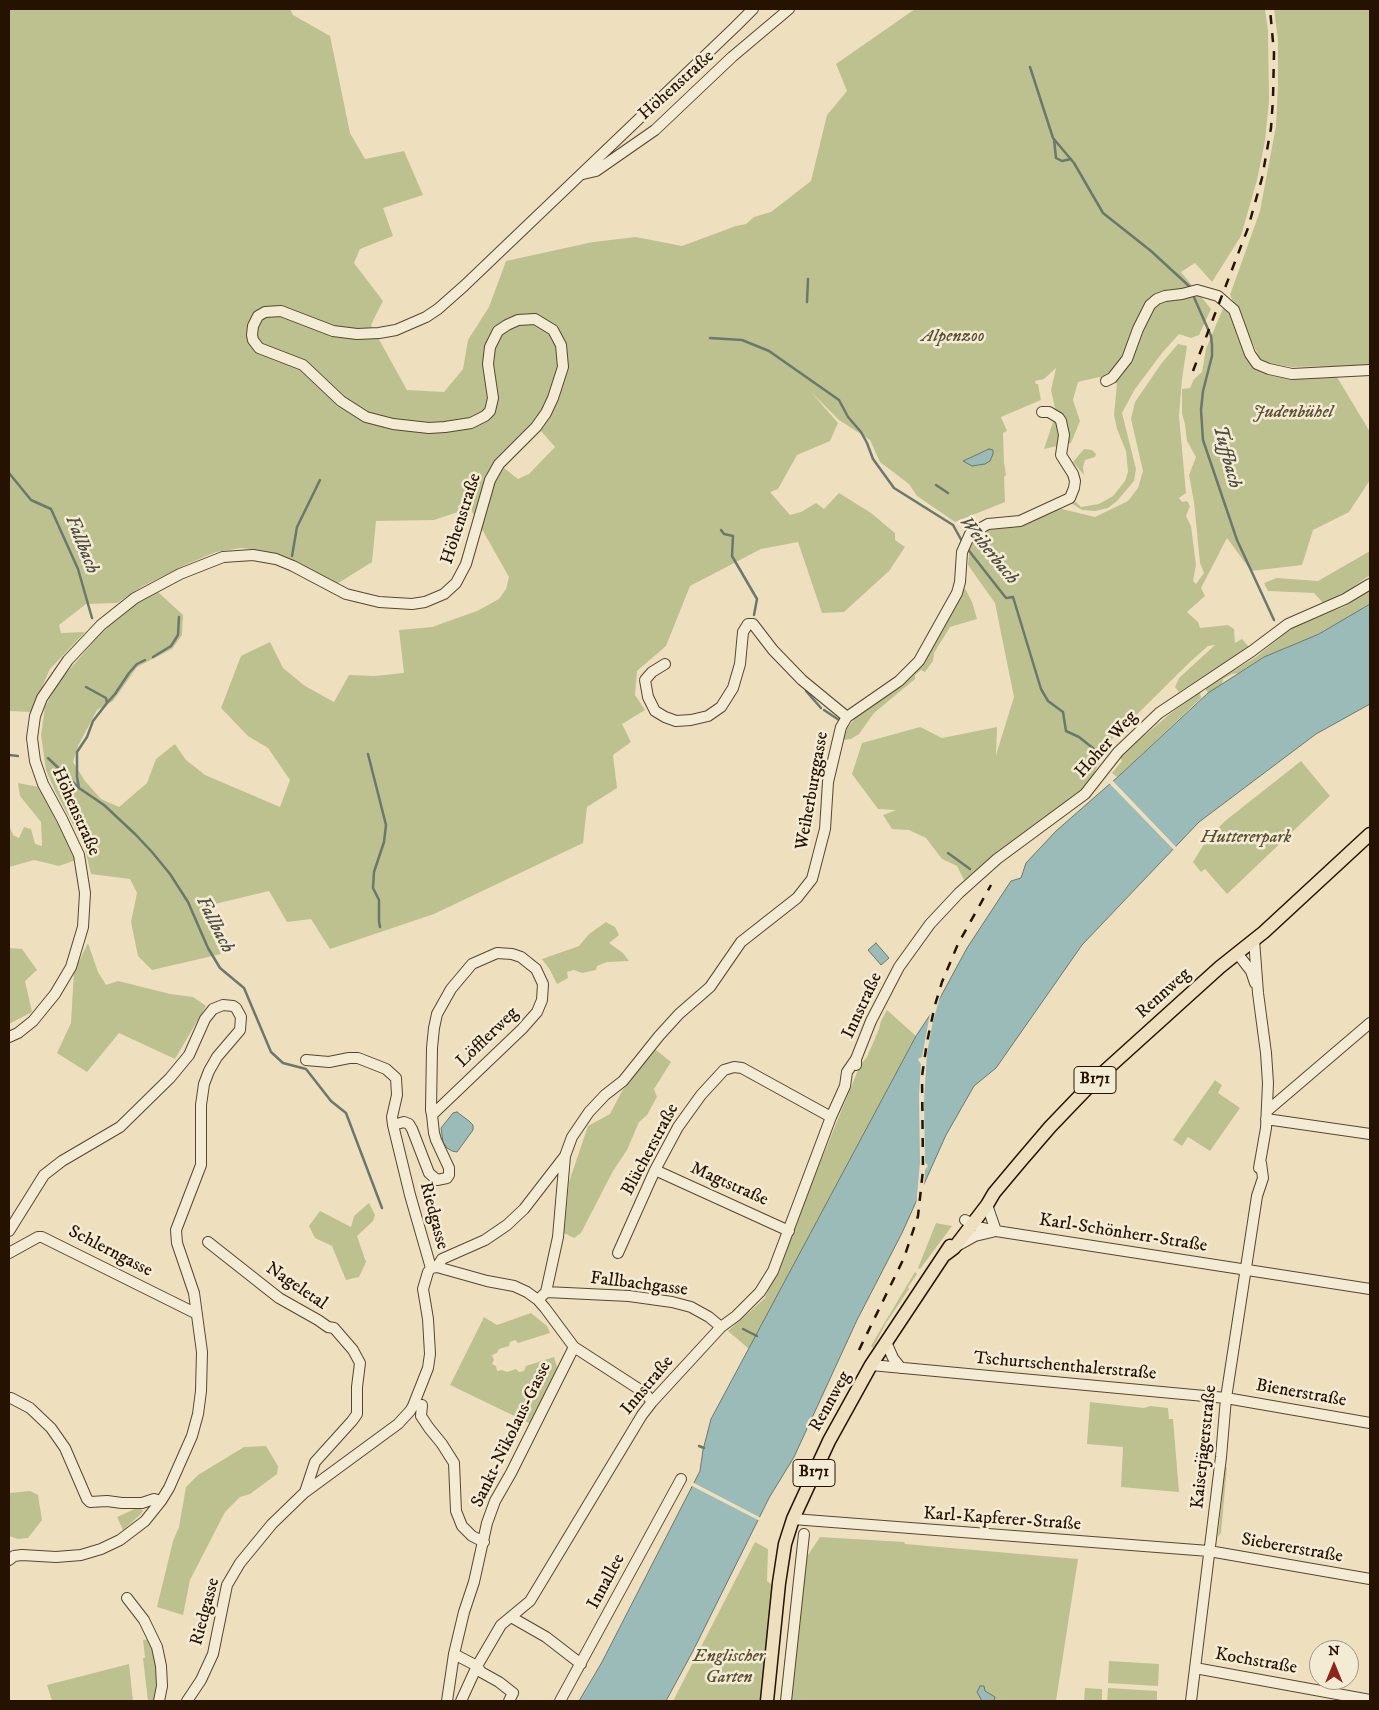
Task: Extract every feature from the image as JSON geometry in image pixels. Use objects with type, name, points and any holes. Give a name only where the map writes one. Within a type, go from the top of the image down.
[{"type":"main road","name":"Rennweg","points":[[969,1222],[987,1205],[994,1193],[1050,1127],[1096,1079],[1254,940],[1370,834]]},
{"type":"main road","name":"Rennweg","points":[[767,1701],[781,1567],[785,1544],[793,1520],[829,1441],[871,1365],[969,1222],[986,1199],[994,1193]]},
{"type":"street","name":"Höhenstraße","points":[[9,1038],[33,1021],[55,994],[71,966],[83,927],[85,893],[79,854],[41,778],[35,761],[32,738],[34,722],[42,698],[68,660],[102,625],[135,598],[180,574],[216,559],[229,556],[253,555],[276,559],[293,566],[334,589],[366,600],[412,604],[425,602],[444,594],[456,583],[466,564],[490,480],[499,464],[536,427],[546,413],[563,367],[561,345],[553,330],[534,319],[518,320],[498,331],[490,346],[488,358],[493,398],[490,411],[485,416],[471,423],[445,427],[421,428],[394,424],[366,417],[341,401],[302,365],[259,348],[252,335],[256,320],[265,312],[276,310],[334,331],[357,334],[388,331],[412,324],[426,317],[444,304],[752,9]]},
{"type":"street","name":"Höhenstraße","points":[[579,175],[596,171],[655,130],[732,57],[789,9]]},
{"type":"street","points":[[1106,381],[1112,378],[1127,359],[1138,329],[1150,305],[1165,296],[1197,290],[1218,296],[1234,310],[1250,354],[1257,364],[1269,369],[1292,374],[1370,370]]},
{"type":"street","name":"Weiherburggasse","points":[[546,1292],[558,1237],[565,1156],[572,1137],[589,1112],[605,1095],[623,1081],[679,1014],[710,987],[741,942],[797,898],[812,879],[825,829],[828,782],[841,727],[848,717],[898,681],[919,661],[957,593],[960,582],[962,549],[970,534],[988,524],[1020,521],[1070,498],[1075,481],[1073,474],[1061,455],[1064,435],[1061,421],[1049,412],[1042,412]]},
{"type":"street","name":"Hoher Weg","points":[[899,967],[930,924],[959,893],[997,859],[1085,794],[1118,752],[1159,714],[1252,652],[1288,624],[1345,599],[1370,584]]},
{"type":"street","points":[[665,664],[652,672],[646,680],[645,686],[648,696],[656,711],[676,721],[708,716],[721,707],[733,688],[740,664],[743,632],[748,624],[753,624],[773,650],[802,680],[848,717]]},
{"type":"street","name":"Kaiserjägerstraße","points":[[1191,1701],[1226,1398],[1257,1196],[1256,1176],[1261,1163],[1267,1115],[1266,1052],[1258,993],[1254,940]]},
{"type":"street","name":"Löfflerweg","points":[[393,1125],[409,1124],[429,1173],[434,1179],[444,1180],[447,1178],[450,1172],[436,1140],[432,1115],[432,1038],[435,1020],[445,997],[468,967],[497,953],[521,957],[536,969],[543,984],[542,1000],[537,1012],[522,1029],[432,1115]]},
{"type":"street","name":"Kaiserjägerstraße","points":[[1237,953],[1251,971],[1258,993]]},
{"type":"street","name":"Innstraße","points":[[461,1701],[477,1666],[501,1625],[530,1601],[636,1424],[652,1402],[721,1328],[760,1292],[773,1271],[831,1117],[845,1086],[847,1072],[856,1059],[871,1022],[899,967]]},
{"type":"street","points":[[9,1231],[44,1175],[62,1161],[120,1127],[182,1064],[205,1020],[213,1009],[223,1005],[232,1006],[240,1014],[242,1025],[240,1030],[217,1057],[206,1077],[201,1105],[201,1165],[176,1230],[177,1243],[194,1293],[203,1360],[198,1414],[192,1436],[169,1488],[145,1521],[133,1531],[115,1543],[101,1549],[74,1556],[22,1555],[14,1556],[9,1560]]},
{"type":"street","points":[[1267,1115],[1370,1023]]},
{"type":"street","name":"Riedgasse","points":[[187,1701],[201,1680],[212,1654],[228,1585],[240,1563],[272,1524],[304,1492],[398,1424],[413,1406],[428,1368],[430,1354],[428,1319],[423,1289],[428,1272],[434,1268],[410,1195],[393,1125],[392,1117],[397,1095],[396,1080],[392,1073],[386,1069],[358,1058],[332,1062],[306,1060]]},
{"type":"street","name":"Blücherstraße","points":[[618,1253],[655,1170],[678,1127],[701,1095],[724,1070],[734,1067],[742,1068],[831,1117]]},
{"type":"street","points":[[1267,1115],[1370,1134]]},
{"type":"street","name":"Weiherburggasse","points":[[434,1268],[442,1259],[485,1240],[507,1225],[524,1209],[565,1156]]},
{"type":"street","name":"Magtstraße","points":[[655,1170],[789,1231]]},
{"type":"street","points":[[987,1205],[996,1231]]},
{"type":"street","name":"Karl-Schönherr-Straße","points":[[969,1222],[996,1231],[1370,1289]]},
{"type":"street","name":"Karl-Schönherr-Straße","points":[[950,1251],[975,1236],[996,1231]]},
{"type":"street","name":"Schlerngasse","points":[[9,1253],[42,1237],[197,1314]]},
{"type":"street","name":"Nageletal","points":[[208,1242],[279,1298],[328,1327],[334,1328],[353,1350],[360,1363]]},
{"type":"street","points":[[434,1268],[488,1282],[514,1286],[527,1292],[538,1300],[574,1347],[645,1393],[652,1402]]},
{"type":"street","points":[[538,1300],[546,1292]]},
{"type":"street","name":"Fallbachgasse","points":[[546,1292],[629,1296],[672,1302],[691,1307],[709,1317],[721,1328]]},
{"type":"street","points":[[886,1342],[893,1358],[901,1368]]},
{"type":"street","name":"Sankt-Nikolaus-Gasse","points":[[447,1701],[454,1654],[464,1612],[474,1582],[487,1523],[495,1501],[574,1347]]},
{"type":"street","name":"Riedgasse","points":[[304,1492],[316,1462],[357,1414],[357,1387],[360,1363]]},
{"type":"street","name":"Tschurtschenthalerstraße","points":[[871,1365],[1226,1398]]},
{"type":"street","points":[[11,1398],[30,1408],[52,1428],[66,1448],[87,1499],[90,1502],[142,1503],[154,1499],[160,1501]]},
{"type":"street","name":"Bienerstraße","points":[[1226,1398],[1370,1423]]},
{"type":"street","points":[[422,1405],[421,1416],[454,1463],[456,1511],[462,1526],[472,1536],[484,1542]]},
{"type":"street","name":"Innallee","points":[[560,1701],[681,1479]]},
{"type":"street","name":"Karl-Kapferer-Straße","points":[[793,1520],[1209,1551]]},
{"type":"street","points":[[786,1701],[804,1534]]},
{"type":"street","name":"Siebererstraße","points":[[1209,1551],[1370,1579]]},
{"type":"street","points":[[127,1598],[144,1620],[157,1647],[161,1666],[162,1686],[159,1701]]},
{"type":"street","points":[[511,1617],[546,1637],[581,1664]]},
{"type":"street","points":[[454,1654],[477,1666],[481,1672],[499,1682],[511,1697]]},
{"type":"street","name":"Kochstraße","points":[[1195,1668],[1370,1700]]},
{"type":"green space","name":"Alpenzoo","points":[[9,9],[290,9],[293,15],[330,36],[350,133],[365,159],[404,151],[423,195],[383,208],[393,236],[360,249],[354,263],[383,301],[371,325],[407,390],[444,392],[463,369],[468,340],[489,307],[506,261],[593,242],[636,237],[682,246],[746,224],[754,217],[771,212],[811,181],[827,115],[847,91],[836,64],[915,9],[1265,9],[1268,31],[1269,101],[1265,141],[1257,180],[1241,236],[1212,282],[1195,263],[1181,272],[1211,309],[1199,335],[1191,338],[1179,334],[1135,389],[1122,413],[1136,469],[1134,481],[1117,501],[1108,508],[1095,511],[1082,510],[1071,503],[1076,502],[1081,507],[1099,504],[1113,496],[1125,481],[1128,472],[1126,451],[1117,429],[1114,415],[1117,383],[1099,377],[1078,382],[1073,400],[1080,421],[1071,443],[1044,449],[1056,413],[1051,390],[1056,368],[1044,379],[1035,381],[1038,384],[1041,400],[1001,417],[1007,431],[1003,433],[1006,475],[1004,477],[1005,502],[955,522],[917,496],[909,484],[880,462],[870,440],[839,420],[811,392],[838,423],[830,441],[797,455],[778,489],[770,492],[790,515],[801,512],[816,503],[824,509],[839,493],[871,513],[895,533],[895,540],[905,547],[889,571],[844,612],[822,613],[798,542],[761,549],[690,586],[666,646],[637,671],[635,695],[645,710],[622,724],[631,742],[613,755],[617,788],[587,807],[583,843],[434,914],[330,949],[311,919],[287,922],[269,891],[219,903],[200,910],[221,954],[152,970],[138,956],[131,922],[137,893],[130,879],[91,874],[84,845],[46,770],[41,735],[45,707],[58,683],[100,634],[136,604],[158,592],[183,615],[182,635],[172,649],[137,667],[113,701],[97,710],[78,746],[73,762],[85,781],[101,799],[119,807],[147,783],[156,759],[175,744],[186,760],[205,775],[280,807],[290,780],[268,748],[248,736],[221,708],[241,656],[270,642],[283,668],[305,686],[334,702],[349,675],[374,676],[404,673],[399,630],[432,627],[477,611],[499,599],[506,589],[509,577],[470,508],[434,520],[376,521],[372,562],[337,584],[298,562],[281,555],[241,548],[216,552],[185,565],[143,586],[117,603],[86,604],[59,625],[61,633],[85,632],[50,669],[31,712],[9,711]],"holes":[[[541,431],[555,447],[529,474],[518,479],[504,468]]]},
{"type":"green space","points":[[1274,9],[1370,9],[1370,365],[1292,367],[1273,364],[1260,359],[1230,295],[1260,211],[1276,126],[1278,40]]},
{"type":"green space","name":"Judenbühel","points":[[1224,306],[1231,311],[1263,371],[1334,372],[1370,432],[1370,480],[1349,512],[1313,530],[1302,565],[1251,571],[1227,538],[1201,588],[1205,596],[1187,612],[1198,622],[1200,628],[1228,625],[1234,629],[1235,643],[1242,639],[1249,647],[1179,692],[1175,687],[1179,678],[1215,645],[1208,646],[1112,739],[1103,751],[1104,753],[1092,777],[1080,791],[964,880],[957,866],[942,859],[926,838],[909,830],[892,829],[883,815],[896,810],[878,809],[852,774],[862,743],[920,727],[942,738],[997,727],[996,755],[1014,697],[995,603],[968,565],[970,546],[980,533],[994,528],[1018,526],[1054,510],[1062,509],[1095,517],[1128,501],[1138,488],[1143,471],[1131,419],[1135,402],[1161,364],[1178,344],[1187,346],[1182,379],[1179,416],[1186,493],[1179,498],[1182,502],[1187,501],[1190,506],[1186,516],[1191,526],[1196,565],[1193,581],[1196,584],[1204,573],[1200,563],[1194,502],[1189,475],[1196,457],[1187,441],[1182,414],[1182,389],[1190,388],[1194,379],[1202,372],[1206,349]]},
{"type":"green space","points":[[1084,449],[1092,450],[1096,454],[1095,457],[1085,460],[1083,467],[1084,475],[1073,462]]},
{"type":"green space","points":[[1370,551],[1370,575],[1349,590],[1323,603],[1314,593],[1268,591],[1264,583],[1277,578],[1318,581]]},
{"type":"green space","points":[[963,587],[972,602],[977,619],[950,627],[934,653],[933,661],[925,672],[921,670],[915,675],[915,679],[874,713],[859,734],[851,739],[843,740],[847,729],[856,717],[904,682]]},
{"type":"green space","points":[[1370,589],[1370,604],[1319,634],[1264,657],[1238,673],[1232,674],[1223,679],[1222,684],[1208,693],[1205,688],[1256,657],[1288,631],[1298,625],[1346,606]]},
{"type":"green space","points":[[1200,692],[1201,698],[1120,775],[1117,777],[1112,773],[1122,761],[1120,758],[1127,750],[1171,713]]},
{"type":"green space","name":"Huttererpark","points":[[1301,761],[1330,796],[1227,894],[1205,869],[1201,872],[1193,862],[1206,841],[1225,821]]},
{"type":"green space","points":[[18,783],[39,787],[76,860],[59,866],[34,860],[9,867],[9,825],[13,835],[19,838],[24,827],[31,829],[35,844],[42,846],[41,822],[20,796]]},
{"type":"green space","points":[[606,922],[615,927],[619,935],[609,943],[623,953],[629,961],[607,962],[597,966],[596,970],[582,973],[574,970],[567,972],[568,978],[557,984],[542,959],[579,946],[589,934]]},
{"type":"green space","points":[[88,943],[98,972],[106,985],[118,981],[170,994],[193,997],[206,1006],[175,1059],[119,1033],[87,1072],[57,1053],[71,1023],[74,971]]},
{"type":"green space","points":[[9,948],[22,949],[37,970],[25,981],[32,1012],[9,1024]]},
{"type":"green space","points":[[887,1010],[916,1036],[749,1349],[728,1331],[765,1298],[860,1065],[867,1057]]},
{"type":"green space","points":[[655,1049],[671,1062],[654,1089],[657,1097],[647,1115],[639,1122],[627,1150],[613,1171],[581,1233],[574,1238],[564,1233],[569,1182],[588,1126],[610,1114],[622,1091]]},
{"type":"green space","points":[[1215,1080],[1222,1085],[1218,1093],[1240,1108],[1210,1151],[1188,1137],[1182,1146],[1173,1140]]},
{"type":"green space","points":[[369,1203],[375,1215],[373,1221],[357,1236],[366,1262],[359,1277],[346,1280],[332,1246],[315,1238],[309,1226],[320,1211],[351,1227],[354,1216]]},
{"type":"green space","points":[[936,1223],[952,1226],[920,1269],[918,1268]]},
{"type":"green space","points":[[915,1272],[917,1274],[908,1287],[909,1289],[886,1323],[873,1348],[871,1346]]},
{"type":"green space","points":[[531,1313],[547,1326],[550,1333],[518,1343],[515,1340],[510,1342],[509,1346],[499,1349],[497,1353],[492,1355],[494,1360],[492,1364],[496,1366],[497,1371],[507,1372],[516,1369],[519,1372],[524,1371],[526,1366],[554,1357],[557,1367],[554,1381],[533,1425],[450,1385],[484,1317],[497,1325]]},
{"type":"green space","points":[[1090,1402],[1144,1408],[1150,1406],[1168,1408],[1169,1419],[1173,1419],[1179,1492],[1121,1487],[1123,1447],[1087,1444]]},
{"type":"green space","points":[[266,1446],[278,1466],[277,1474],[250,1494],[240,1497],[225,1512],[190,1580],[183,1615],[157,1607],[173,1541],[179,1527],[186,1487],[198,1475],[244,1447]]},
{"type":"green space","points":[[1227,1467],[1221,1533],[1218,1537],[1225,1468]]},
{"type":"green space","points":[[30,1491],[38,1495],[42,1520],[28,1538],[18,1539],[9,1536],[9,1493]]},
{"type":"green space","points":[[139,1507],[143,1511],[141,1514],[123,1530],[117,1517]]},
{"type":"green space","points":[[820,1537],[904,1542],[905,1544],[1078,1559],[1056,1701],[780,1701],[794,1576]]},
{"type":"green space","name":"Englischer Garten","points":[[755,1542],[768,1549],[767,1581],[772,1585],[761,1701],[673,1701]]},
{"type":"green space","points":[[149,1639],[159,1675],[155,1701],[148,1701],[143,1658],[145,1658],[143,1640]]},
{"type":"green space","points":[[1109,1661],[1159,1664],[1158,1686],[1108,1683]]},
{"type":"green space","points":[[129,1664],[133,1701],[52,1701],[47,1685]]},
{"type":"green space","points":[[1085,1688],[1102,1689],[1102,1701],[1084,1701]]},
{"type":"green space","points":[[1108,1688],[1157,1691],[1157,1701],[1107,1701]]},
{"type":"water","points":[[989,449],[993,450],[993,454],[990,461],[985,464],[972,466],[963,461]]},
{"type":"water","points":[[1370,604],[1370,704],[1316,734],[1199,822],[1082,945],[996,1068],[974,1086],[946,1135],[902,1233],[857,1320],[794,1457],[769,1498],[666,1701],[579,1701],[602,1662],[700,1471],[711,1419],[916,1036],[934,1009],[967,948],[1011,881],[1021,878],[1026,863],[1056,831],[1120,775],[1208,693],[1264,657],[1319,634]]},
{"type":"water","points":[[876,943],[889,958],[881,965],[868,950]]},
{"type":"water","points":[[457,1112],[473,1125],[473,1130],[457,1152],[447,1148],[443,1142],[441,1128],[453,1113]]},
{"type":"water","points":[[980,1686],[984,1686],[985,1691],[995,1697],[994,1701],[982,1701],[977,1692]]},
{"type":"pier","points":[[1111,779],[1177,848],[1175,851],[1108,782]]},
{"type":"pier","points":[[943,987],[933,1021],[927,1053],[924,1101],[925,1162],[928,1166],[925,1170],[924,1189],[916,1207],[920,1162],[919,1094],[921,1064],[918,1060],[922,1057],[931,1008]]},
{"type":"pier","points":[[692,1482],[761,1518],[760,1521],[690,1485]]},
{"type":"waterway","name":"Tuffbach","points":[[1030,67],[1053,138],[1074,163],[1103,213],[1151,251],[1189,286]]},
{"type":"waterway","points":[[1054,139],[1056,158],[1062,161],[1071,159]]},
{"type":"waterway","points":[[807,302],[808,279]]},
{"type":"waterway","name":"Tuffbach","points":[[1193,295],[1211,336],[1212,345],[1212,356],[1203,391],[1201,410],[1203,440],[1237,540],[1274,620]]},
{"type":"waterway","name":"Weiherbach","points":[[710,338],[742,340],[769,351],[839,400],[848,417],[861,432],[873,459],[894,488],[953,525],[963,543]]},
{"type":"waterway","name":"Fallbach","points":[[9,473],[31,500],[51,509],[78,569],[92,618]]},
{"type":"waterway","points":[[292,556],[297,527],[320,480]]},
{"type":"waterway","points":[[936,485],[948,493]]},
{"type":"waterway","points":[[721,530],[724,534],[733,536],[732,556],[757,599],[754,615]]},
{"type":"waterway","name":"Weiherbach","points":[[966,547],[1006,598],[1013,597],[1041,689],[1048,701],[1063,712],[1066,731],[1079,737],[1099,753]]},
{"type":"waterway","points":[[153,657],[171,646],[178,635],[179,617]]},
{"type":"waterway","points":[[107,703],[129,673],[137,664],[145,660]]},
{"type":"waterway","name":"Fallbach","points":[[86,687],[106,698],[107,703],[93,721],[87,737],[77,752],[79,788],[104,805],[135,834],[170,874],[188,902],[208,948],[220,968],[244,988],[271,1052],[283,1063],[306,1069],[331,1101],[346,1113],[382,1208]]},
{"type":"waterway","points":[[806,691],[821,708]]},
{"type":"waterway","points":[[824,710],[839,720]]},
{"type":"waterway","points":[[368,754],[386,825],[384,842],[374,872],[373,888],[379,900],[380,927]]},
{"type":"waterway","points":[[9,755],[18,756]]},
{"type":"waterway","points":[[48,758],[79,788]]},
{"type":"waterway","points":[[948,853],[970,869]]},
{"type":"waterway","name":"Fallbach","points":[[743,1329],[757,1336]]},
{"type":"waterway","points":[[699,1446],[704,1448]]},
{"type":"railway","points":[[1193,371],[1248,228],[1262,178],[1271,128],[1273,99],[1274,53],[1270,9]]},
{"type":"railway","points":[[859,1350],[904,1258],[918,1216],[923,1170],[922,1076],[935,1005],[942,982],[958,944],[991,885]]}]
